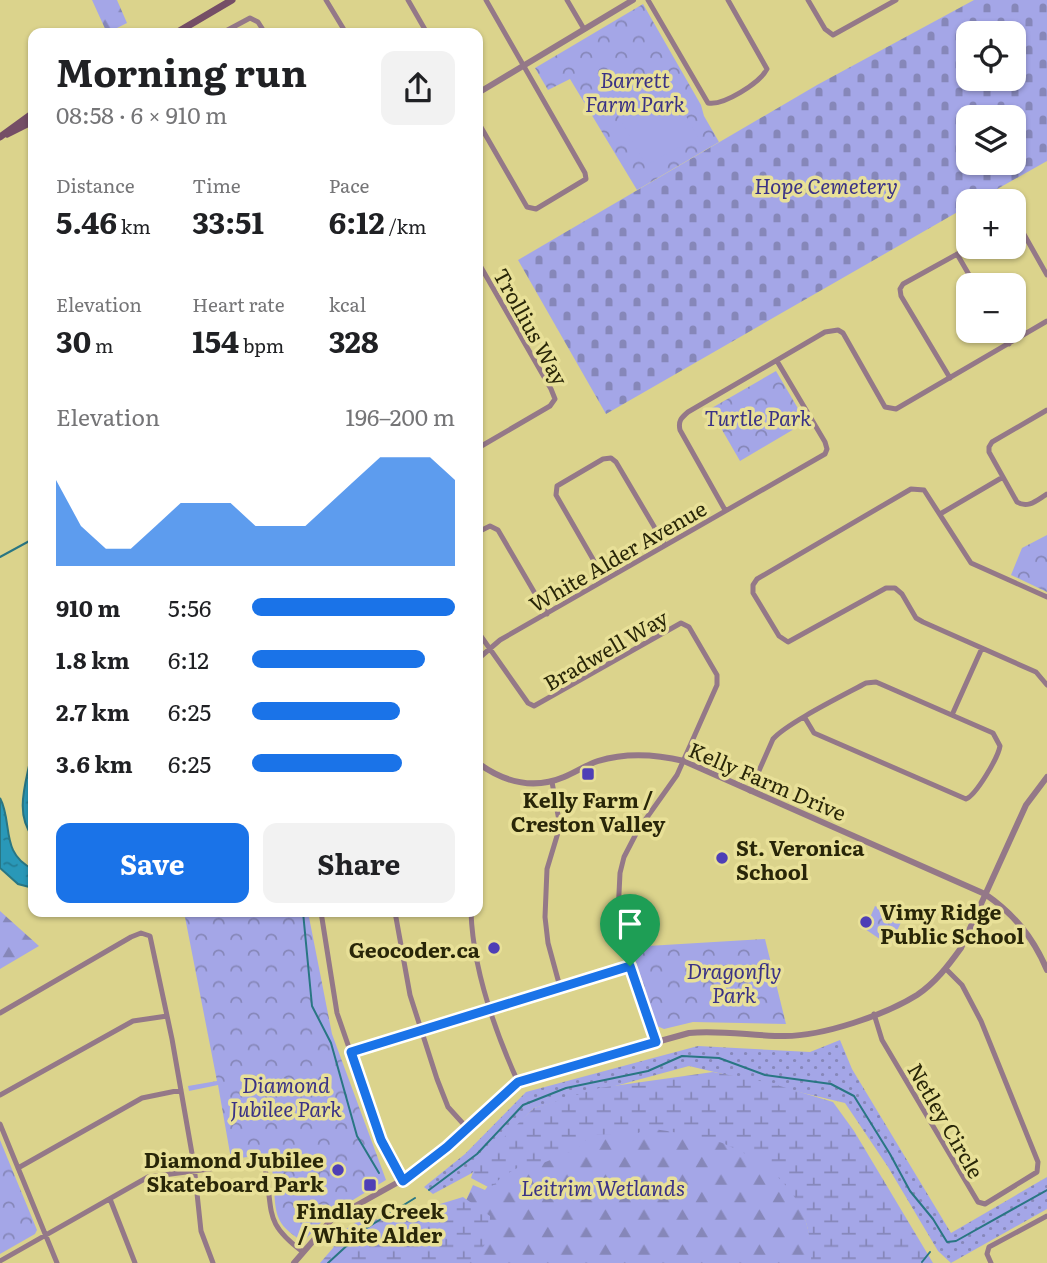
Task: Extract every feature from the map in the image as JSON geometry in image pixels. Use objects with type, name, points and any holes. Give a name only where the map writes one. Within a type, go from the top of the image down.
[{"type":"main road","points":[[214,12],[232,0]]},
{"type":"main road","points":[[185,28],[238,0]]},
{"type":"main road","points":[[0,137],[28,117]]},
{"type":"main road","points":[[0,137],[28,123]]},
{"type":"street","points":[[326,0],[343,28]]},
{"type":"street","points":[[408,0],[424,28]]},
{"type":"street","points":[[483,131],[527,207],[536,209],[584,181],[586,174],[486,0]]},
{"type":"street","points":[[567,0],[584,29]]},
{"type":"street","points":[[483,90],[633,0]]},
{"type":"street","points":[[648,0],[708,103],[712,104],[720,103],[762,78],[767,69],[728,0]]},
{"type":"street","points":[[808,0],[825,29],[833,35],[892,1]]},
{"type":"street","points":[[231,28],[250,18],[258,22],[262,28]]},
{"type":"street","points":[[1026,238],[1047,275]]},
{"type":"street","points":[[950,379],[901,296],[900,289],[903,284],[956,255]]},
{"type":"street","name":"Trollius Way","points":[[483,271],[555,399],[550,406],[483,445]]},
{"type":"street","name":"White Alder Avenue","points":[[483,654],[500,640],[725,510],[683,438],[679,424],[688,412],[825,332],[838,330],[847,339],[886,407],[901,407],[1047,321]]},
{"type":"street","points":[[725,510],[821,457],[827,449],[777,360]]},
{"type":"street","points":[[1047,410],[992,442],[989,447],[989,452],[1017,502],[1028,505],[1047,494]]},
{"type":"street","points":[[605,580],[556,495],[557,485],[603,458],[611,458],[616,462],[665,545]]},
{"type":"street","points":[[940,514],[1003,477]]},
{"type":"street","points":[[1047,597],[967,560],[924,490],[918,488],[911,489],[757,579],[753,585],[753,593],[779,636],[788,642],[886,588],[895,588],[902,594],[916,618],[1037,672],[1047,685]]},
{"type":"street","points":[[483,530],[490,526],[498,530],[547,614]]},
{"type":"street","name":"Bradwell Way","points":[[489,648],[528,703],[534,706],[678,624],[686,624],[718,679],[684,761],[667,792],[638,830],[624,857],[618,889],[618,914],[630,966],[656,1042]]},
{"type":"street","points":[[483,639],[489,648]]},
{"type":"street","points":[[952,715],[982,648]]},
{"type":"street","points":[[750,791],[777,734],[866,683],[876,682],[993,733],[1000,746],[999,755],[974,794],[966,799],[814,733],[805,718]]},
{"type":"street","name":"Kelly Farm Drive","points":[[483,766],[507,780],[528,783],[552,782],[599,761],[624,755],[648,755],[684,761],[985,894],[1025,929],[1047,970]]},
{"type":"street","points":[[294,1263],[332,1219],[420,1170],[518,1082],[689,1033],[709,1031],[803,1035],[834,1030],[917,995],[946,969],[961,948],[1026,805],[1047,777]]},
{"type":"street","points":[[552,782],[559,808],[560,826],[547,869],[545,917],[548,943],[560,987]]},
{"type":"street","points":[[322,917],[335,1004],[381,1140],[403,1181]]},
{"type":"street","points":[[396,917],[407,983],[421,1031],[448,1107],[468,1129]]},
{"type":"street","points":[[472,917],[478,967],[490,1008],[518,1082]]},
{"type":"street","points":[[0,1013],[131,937],[146,933],[152,939],[195,1170],[201,1231],[213,1263]]},
{"type":"street","points":[[351,1052],[630,966]]},
{"type":"street","name":"Netley Circle","points":[[874,1014],[883,1040],[978,1202],[985,1204],[1037,1172],[1038,1162],[981,1021],[962,985],[946,969]]},
{"type":"street","points":[[0,1095],[133,1021],[167,1016]]},
{"type":"street","points":[[18,1168],[142,1098],[181,1090]]},
{"type":"street","points":[[0,1124],[57,1263]]},
{"type":"street","points":[[0,1261],[148,1177],[255,1163],[263,1165],[267,1176],[270,1210],[275,1227],[303,1252]]},
{"type":"street","points":[[110,1199],[135,1263]]},
{"type":"street","points":[[991,1263],[987,1254],[989,1247],[1047,1216]]},
{"type":"green space","points":[[92,0],[117,0],[127,23],[117,28],[105,28]]},
{"type":"green space","name":"Hope Cemetery","points":[[974,0],[1047,0],[1047,161],[1026,173],[1026,105],[956,105],[956,175],[1022,175],[997,189],[956,189],[956,213],[606,414],[518,260],[817,85]]},
{"type":"green space","name":"Barrett Farm Park","points":[[643,4],[719,142],[637,190],[570,79],[548,90],[535,68]]},
{"type":"green space","points":[[659,69],[698,137],[646,165],[608,98]]},
{"type":"green space","name":"Turtle Park","points":[[776,371],[806,422],[740,461],[710,409]]},
{"type":"green space","points":[[1047,535],[1047,592],[1011,575],[1022,548]]},
{"type":"green space","points":[[875,906],[903,918],[890,946],[865,929]]},
{"type":"green space","points":[[0,911],[39,946],[0,969]]},
{"type":"green space","name":"Diamond Jubilee Park","points":[[185,917],[309,917],[332,1034],[386,1180],[328,1215],[303,1242],[286,1229],[279,1219],[273,1174],[268,1159],[257,1156],[231,1159],[218,1085],[189,1091],[188,1086],[217,1081]]},
{"type":"green space","name":"Dragonfly Park","points":[[765,939],[786,1024],[693,1022],[664,1029],[657,1026],[631,947]]},
{"type":"green space","points":[[840,1040],[852,1069],[951,1233],[1047,1177],[1047,1209],[951,1263],[938,1251],[888,1167],[845,1103],[689,1066],[534,1108],[472,1173],[433,1194],[424,1187],[465,1154],[526,1092],[698,1046],[810,1052]]},
{"type":"green space","points":[[713,1072],[770,1083],[833,1102],[854,1131],[933,1263],[811,1263],[806,1222],[790,1190],[763,1165],[746,1154],[709,1139],[689,1135],[648,1128],[638,1133],[592,1135],[575,1150],[543,1163],[519,1167],[490,1188],[471,1178],[475,1166],[534,1108],[599,1088]]},
{"type":"green space","name":"Leitrim Wetlands","points":[[671,1117],[791,1166],[817,1263],[401,1263],[463,1207],[473,1185],[485,1190],[499,1171],[553,1120]]},
{"type":"green space","points":[[0,1140],[37,1230],[35,1234],[0,1254]]},
{"type":"green space","points":[[463,1197],[490,1216],[486,1243],[467,1263],[320,1263],[333,1248],[339,1234],[359,1220],[391,1219]]},
{"type":"water","points":[[28,770],[28,830],[23,810]]},
{"type":"water","points":[[0,798],[11,846],[28,866],[28,887],[18,884],[0,868]]},
{"type":"waterway","points":[[0,557],[28,542]]},
{"type":"waterway","points":[[303,917],[312,1006],[331,1043],[357,1136],[379,1173]]},
{"type":"waterway","points":[[429,1190],[477,1154],[523,1105],[566,1088],[648,1071],[682,1056],[719,1058],[765,1075],[831,1084],[854,1096],[910,1191],[933,1219],[947,1242],[956,1241],[1047,1190]]},
{"type":"waterway","points":[[328,1263],[365,1229],[415,1198]]},
{"type":"waterway","points":[[922,1262],[930,1252]]},
{"type":"place","name":"Kelly Farm / Creston Valley","points":[[588,774]]},
{"type":"place","name":"St. Veronica School","points":[[722,858]]},
{"type":"place","name":"Vimy Ridge Public School","points":[[866,922]]},
{"type":"place","name":"Geocoder.ca","points":[[494,948]]},
{"type":"place","name":"Diamond Jubilee Skateboard Park","points":[[338,1170]]},
{"type":"place","name":"Findlay Creek / White Alder","points":[[370,1185]]},
{"type":"route","points":[[630,966],[656,1042],[518,1082],[468,1129],[403,1181],[381,1140],[351,1052],[630,966]]}]
